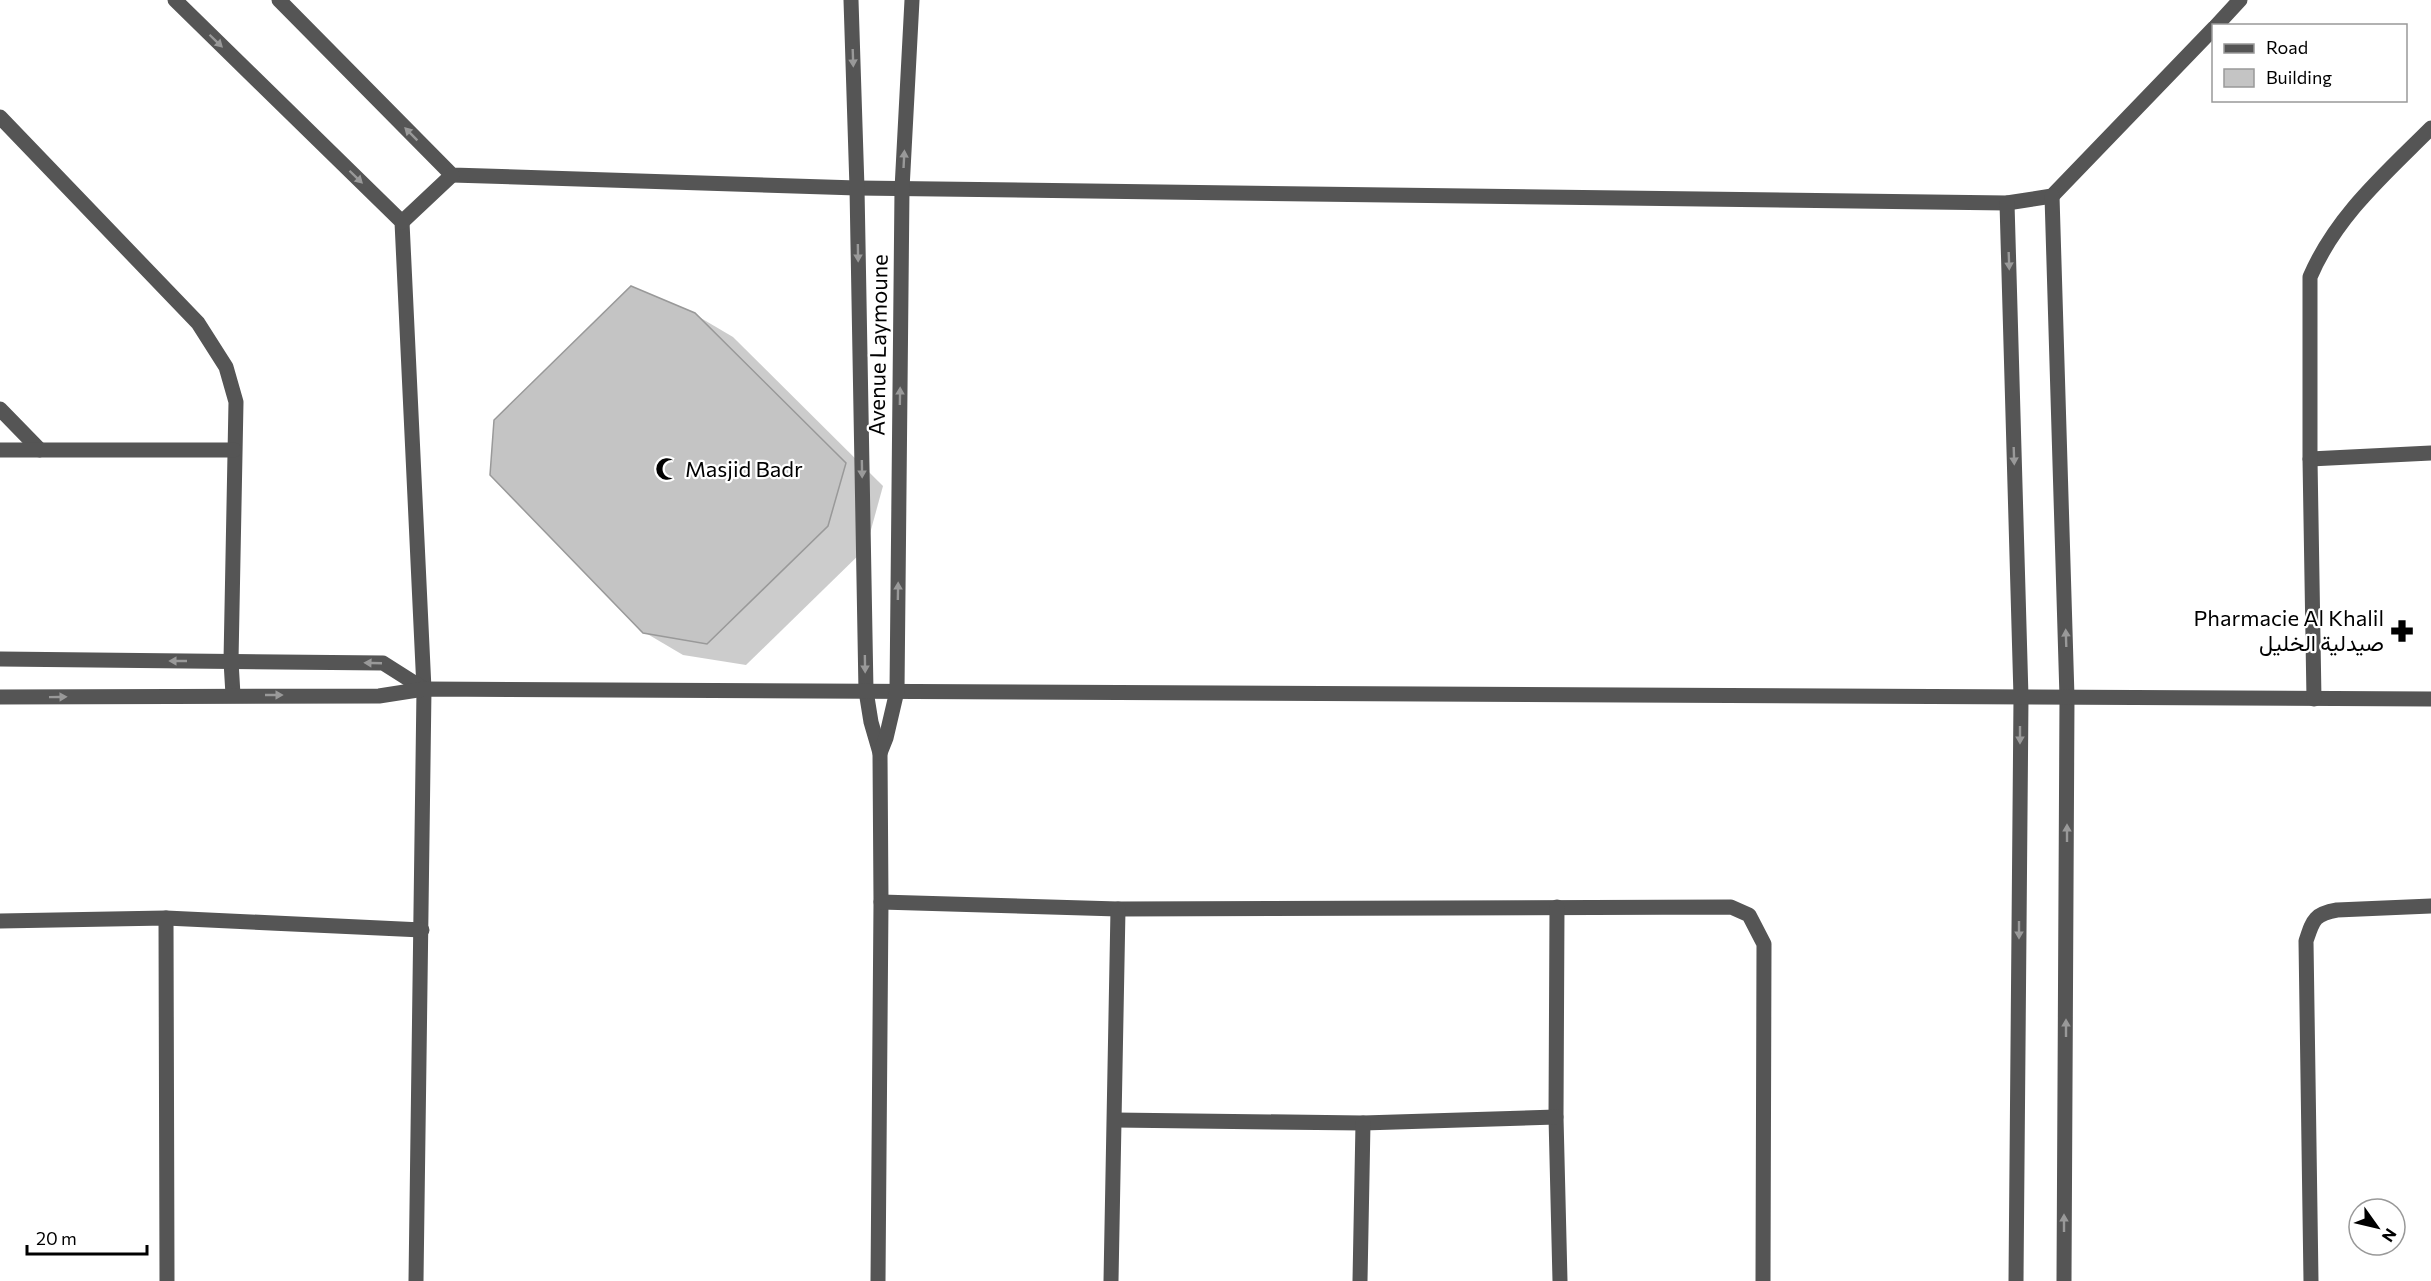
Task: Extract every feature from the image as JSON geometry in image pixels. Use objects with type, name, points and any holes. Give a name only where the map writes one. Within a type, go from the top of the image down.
[{"type":"street","points":[[175,0],[402,222],[424,689],[416,1281]]},
{"type":"street","points":[[279,0],[452,175],[857,189],[2007,203],[2052,196],[2212,30]]},
{"type":"street","points":[[849,0],[857,189],[866,691],[871,722],[880,753],[878,1281]]},
{"type":"street","name":"Avenue Laymoune","points":[[880,753],[886,738],[897,691],[902,189],[912,0]]},
{"type":"street","points":[[2218,24],[2240,0]]},
{"type":"street","points":[[0,117],[198,323],[226,367],[236,402],[231,661],[233,695]]},
{"type":"street","points":[[2314,699],[2310,277],[2322,250],[2362,196],[2431,128]]},
{"type":"street","points":[[402,222],[452,175]]},
{"type":"street","points":[[2052,196],[2067,697],[2064,1281]]},
{"type":"street","points":[[2007,203],[2021,697],[2016,1281]]},
{"type":"street","points":[[0,410],[40,450]]},
{"type":"street","points":[[0,450],[234,450]]},
{"type":"street","points":[[2310,459],[2431,453]]},
{"type":"street","points":[[0,659],[383,663],[424,689]]},
{"type":"street","points":[[0,697],[379,696],[424,689],[2431,699]]},
{"type":"street","points":[[881,902],[1118,909],[1731,907],[1749,915],[1764,944],[1763,1281]]},
{"type":"street","points":[[2311,1281],[2306,941],[2313,921],[2322,913],[2337,910],[2431,906]]},
{"type":"street","points":[[1557,907],[1556,1117],[1560,1281]]},
{"type":"street","points":[[1111,1281],[1118,909]]},
{"type":"street","points":[[0,921],[166,918],[422,930]]},
{"type":"street","points":[[166,918],[167,1281]]},
{"type":"street","points":[[1115,1120],[1363,1123],[1556,1117]]},
{"type":"street","points":[[1360,1281],[1363,1123]]},
{"type":"building","name":"Masjid Badr","points":[[631,286],[695,313],[846,463],[828,526],[707,644],[643,633],[490,475],[494,420]]},
{"type":"place","name":"Masjid Badr","points":[[667,469]]},
{"type":"place","name":"Pharmacie Al Khalil صيدلية الخليل","points":[[2402,631]]}]
